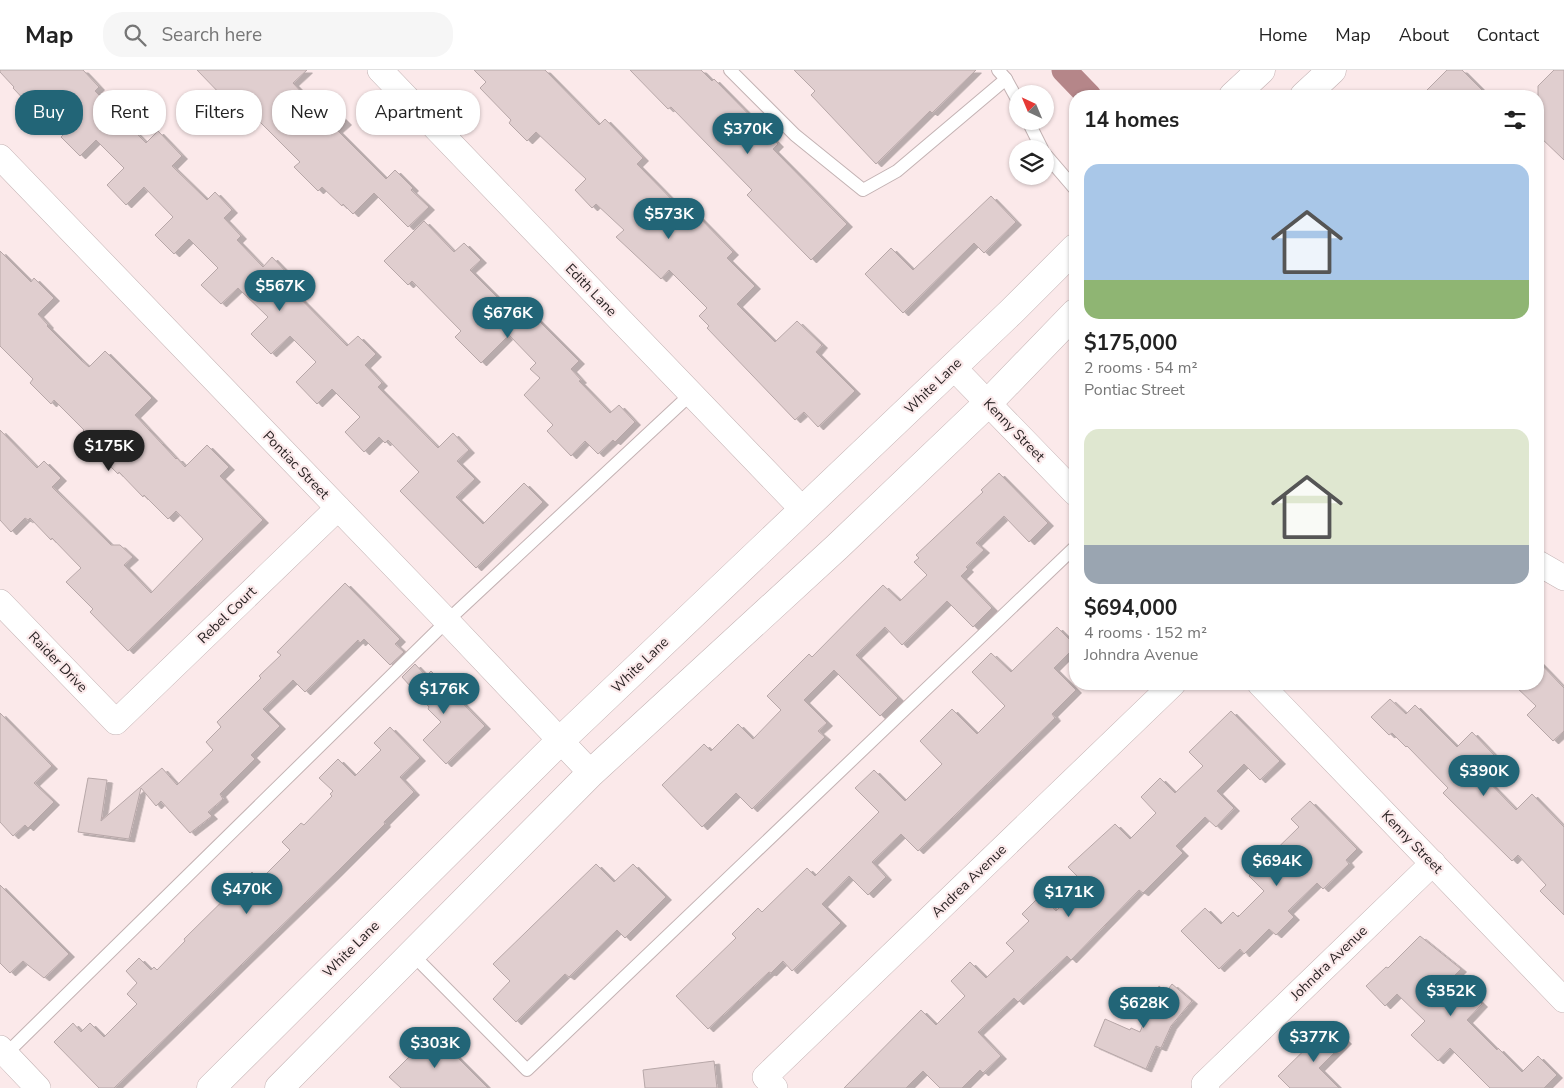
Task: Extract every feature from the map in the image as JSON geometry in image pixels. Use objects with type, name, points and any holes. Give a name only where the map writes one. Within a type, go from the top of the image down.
[{"type":"main road","points":[[1239,90],[1261,70]]},
{"type":"main road","points":[[1310,90],[1332,70]]},
{"type":"main road","name":"White Lane","points":[[211,1088],[561,740],[953,367],[1069,254]]},
{"type":"main road","points":[[279,1088],[592,774],[838,546],[988,402],[1069,319]]},
{"type":"street","name":"Edith Lane","points":[[380,70],[803,510]]},
{"type":"street","name":"Pontiac Street","points":[[0,157],[592,774]]},
{"type":"street","name":"Kenny Street","points":[[953,367],[1069,487]]},
{"type":"street","name":"Rebel Court","points":[[116,722],[338,508]]},
{"type":"street","points":[[1544,566],[1564,578]]},
{"type":"street","name":"Raider Drive","points":[[0,602],[116,722]]},
{"type":"street","name":"Andrea Avenue","points":[[770,1083],[1167,690]]},
{"type":"street","name":"Kenny Street","points":[[1266,690],[1564,1000]]},
{"type":"street","name":"Johndra Avenue","points":[[1206,1086],[1433,863]]},
{"type":"street","points":[[3,1051],[38,1088]]},
{"type":"lane","points":[[730,70],[795,135],[863,190],[896,171],[1002,74],[1009,86]]},
{"type":"lane","points":[[1054,164],[1069,182]]},
{"type":"lane","points":[[3,1051],[448,622],[691,394]]},
{"type":"lane","points":[[412,954],[527,1070],[1069,554]]},
{"type":"building","points":[[0,70],[83,70],[99,87],[93,90],[93,135],[138,135],[146,143],[154,135],[162,135],[182,156],[172,166],[207,200],[215,192],[232,210],[224,218],[241,236],[237,240],[263,267],[272,257],[291,277],[285,283],[347,346],[358,336],[376,354],[365,365],[382,383],[378,387],[438,448],[453,433],[469,450],[457,461],[475,479],[456,497],[483,524],[524,483],[543,502],[476,568],[400,491],[419,472],[388,440],[385,443],[379,437],[364,452],[345,432],[360,417],[332,389],[317,404],[296,382],[316,362],[290,336],[271,354],[251,334],[268,317],[238,288],[221,304],[201,285],[218,268],[189,239],[174,254],[155,235],[173,217],[144,187],[126,205],[107,185],[124,168],[96,140],[80,156],[61,137],[63,135],[83,135],[83,90],[15,90]]},
{"type":"building","points":[[197,70],[307,70],[293,83],[300,90],[272,90],[272,134],[262,124],[262,90],[216,90]]},
{"type":"building","points":[[474,70],[545,70],[599,125],[605,119],[643,158],[637,164],[690,218],[695,213],[733,252],[727,258],[755,286],[737,304],[775,342],[797,321],[822,345],[816,352],[855,391],[818,427],[804,412],[795,420],[707,328],[709,326],[699,316],[707,308],[669,270],[661,279],[616,237],[624,230],[596,204],[592,208],[575,190],[586,179],[536,132],[527,141],[509,123],[511,120],[480,88],[486,82]]},
{"type":"building","points":[[630,70],[701,70],[712,81],[714,79],[778,144],[773,149],[847,224],[811,260],[747,195],[752,190],[671,107],[668,109]]},
{"type":"building","points":[[794,70],[976,70],[932,113],[930,111],[876,164],[811,95],[815,91]]},
{"type":"building","points":[[1447,70],[1462,70],[1482,90],[1427,90]]},
{"type":"building","points":[[1554,70],[1564,70],[1564,160],[1544,141],[1544,90],[1538,90],[1538,86]]},
{"type":"building","points":[[273,135],[342,135],[386,179],[395,170],[413,188],[411,190],[429,207],[408,227],[374,193],[353,214],[322,187],[318,191],[294,167],[300,162]]},
{"type":"building","points":[[991,196],[1016,222],[984,253],[974,243],[903,313],[865,274],[891,248],[913,270]]},
{"type":"building","points":[[424,221],[454,252],[464,243],[481,260],[470,270],[520,320],[529,311],[579,361],[571,369],[581,380],[579,381],[610,413],[619,405],[635,422],[615,442],[613,440],[598,454],[585,441],[571,456],[547,431],[553,425],[524,395],[540,378],[530,369],[536,363],[509,335],[481,363],[455,337],[461,331],[412,281],[408,285],[384,261]]},
{"type":"building","points":[[0,251],[31,282],[34,278],[54,298],[38,314],[47,326],[82,361],[89,367],[105,351],[152,398],[135,415],[176,459],[185,467],[207,445],[229,467],[220,476],[263,520],[128,651],[90,612],[93,609],[66,582],[81,568],[52,538],[51,540],[30,518],[28,520],[25,518],[11,532],[0,520],[0,430],[37,468],[44,461],[61,478],[52,487],[111,545],[120,545],[133,557],[124,565],[151,593],[203,539],[176,511],[168,519],[119,472],[118,474],[102,458],[105,454],[84,430],[54,400],[51,404],[30,383],[33,379],[0,346]]},
{"type":"building","points":[[999,473],[1048,523],[1029,542],[1004,516],[976,543],[984,550],[966,567],[968,569],[961,576],[992,608],[973,627],[947,601],[902,645],[885,627],[856,655],[898,698],[880,716],[834,670],[804,700],[827,723],[818,731],[825,737],[752,809],[736,793],[702,827],[662,785],[704,744],[711,751],[738,724],[753,739],[781,710],[767,696],[809,654],[812,657],[883,585],[900,601],[927,575],[914,562],[919,558],[916,555],[983,492],[981,490]]},
{"type":"building","points":[[345,583],[400,639],[395,644],[404,652],[390,665],[364,639],[360,643],[358,640],[305,692],[293,680],[263,709],[280,726],[251,755],[255,759],[220,794],[223,799],[208,812],[212,816],[190,833],[161,801],[156,806],[141,788],[129,839],[78,832],[88,778],[107,780],[101,821],[162,768],[177,785],[213,750],[206,742],[221,727],[217,722],[281,655],[277,652]]},
{"type":"building","points":[[1057,627],[1069,639],[1069,653],[1054,668],[1069,683],[1069,690],[1076,690],[1052,714],[1055,718],[918,851],[901,834],[872,862],[886,877],[868,895],[849,876],[822,904],[841,923],[792,971],[783,961],[708,1029],[676,996],[736,938],[732,934],[758,908],[762,912],[807,868],[815,876],[879,812],[855,788],[874,770],[905,801],[942,764],[920,741],[952,709],[977,734],[1005,706],[972,672],[991,653],[1011,672]]},
{"type":"building","points":[[415,664],[426,676],[431,671],[485,726],[446,764],[423,740],[441,722],[402,677]]},
{"type":"building","points":[[1544,667],[1564,688],[1564,731],[1553,741],[1527,715],[1536,706],[1519,690],[1544,690]]},
{"type":"building","points":[[1390,699],[1406,714],[1415,705],[1457,747],[1472,732],[1495,756],[1479,772],[1516,810],[1532,794],[1564,827],[1564,915],[1540,891],[1546,885],[1518,855],[1512,861],[1443,793],[1448,788],[1407,746],[1392,733],[1389,735],[1371,717]]},
{"type":"building","points":[[1231,711],[1280,761],[1260,780],[1244,764],[1217,791],[1234,808],[1216,827],[1205,817],[1176,846],[1183,853],[1143,893],[1139,890],[1071,960],[1067,956],[1018,1002],[1014,998],[978,1032],[1001,1056],[983,1073],[980,1070],[962,1088],[940,1088],[923,1071],[906,1088],[844,1088],[921,1010],[936,1025],[965,996],[951,981],[970,962],[986,978],[1014,951],[1006,943],[1029,921],[1022,914],[1041,895],[1056,911],[1084,883],[1068,867],[1115,824],[1130,839],[1156,813],[1141,797],[1160,778],[1175,793],[1203,766],[1189,752]]},
{"type":"building","points":[[0,713],[52,766],[34,783],[54,802],[28,828],[25,825],[13,836],[0,822]]},
{"type":"building","points":[[390,727],[420,758],[400,777],[414,792],[337,872],[114,1088],[99,1088],[54,1042],[73,1023],[81,1032],[90,1023],[104,1037],[137,1004],[127,994],[137,983],[126,971],[139,958],[151,970],[154,967],[157,970],[185,941],[184,939],[252,872],[260,880],[290,850],[282,842],[301,823],[304,825],[332,796],[330,794],[333,791],[319,778],[338,759],[355,776],[381,750],[374,743]]},
{"type":"building","points":[[1310,801],[1357,849],[1346,860],[1349,864],[1323,889],[1317,883],[1288,911],[1294,917],[1276,935],[1269,929],[1244,954],[1240,949],[1219,969],[1181,931],[1205,908],[1221,924],[1233,912],[1238,917],[1264,891],[1249,876],[1299,827],[1291,819]]},
{"type":"building","points":[[596,864],[614,882],[633,864],[666,897],[625,938],[617,930],[569,977],[565,974],[516,1022],[493,999],[510,981],[493,964]]},
{"type":"building","points":[[0,885],[69,954],[44,978],[23,961],[10,973],[0,963]]},
{"type":"building","points":[[1420,936],[1461,969],[1454,976],[1482,1004],[1467,1020],[1522,1072],[1538,1056],[1557,1075],[1544,1088],[1490,1088],[1450,1048],[1438,1061],[1411,1035],[1425,1021],[1397,994],[1385,1006],[1366,986],[1386,967],[1388,968]]},
{"type":"building","points":[[1172,984],[1192,1001],[1171,1026],[1161,1048],[1156,1046],[1146,1069],[1094,1046],[1105,1019],[1130,1030],[1131,1028],[1140,1032],[1159,986],[1166,992]]},
{"type":"building","points":[[1330,1025],[1346,1041],[1319,1068],[1339,1088],[1290,1088],[1278,1076]]},
{"type":"building","points":[[433,1033],[488,1088],[401,1088],[389,1077]]},
{"type":"building","points":[[714,1061],[717,1088],[645,1088],[643,1070]]},
{"type":"waterway","points":[[1064,70],[1083,90]]}]
